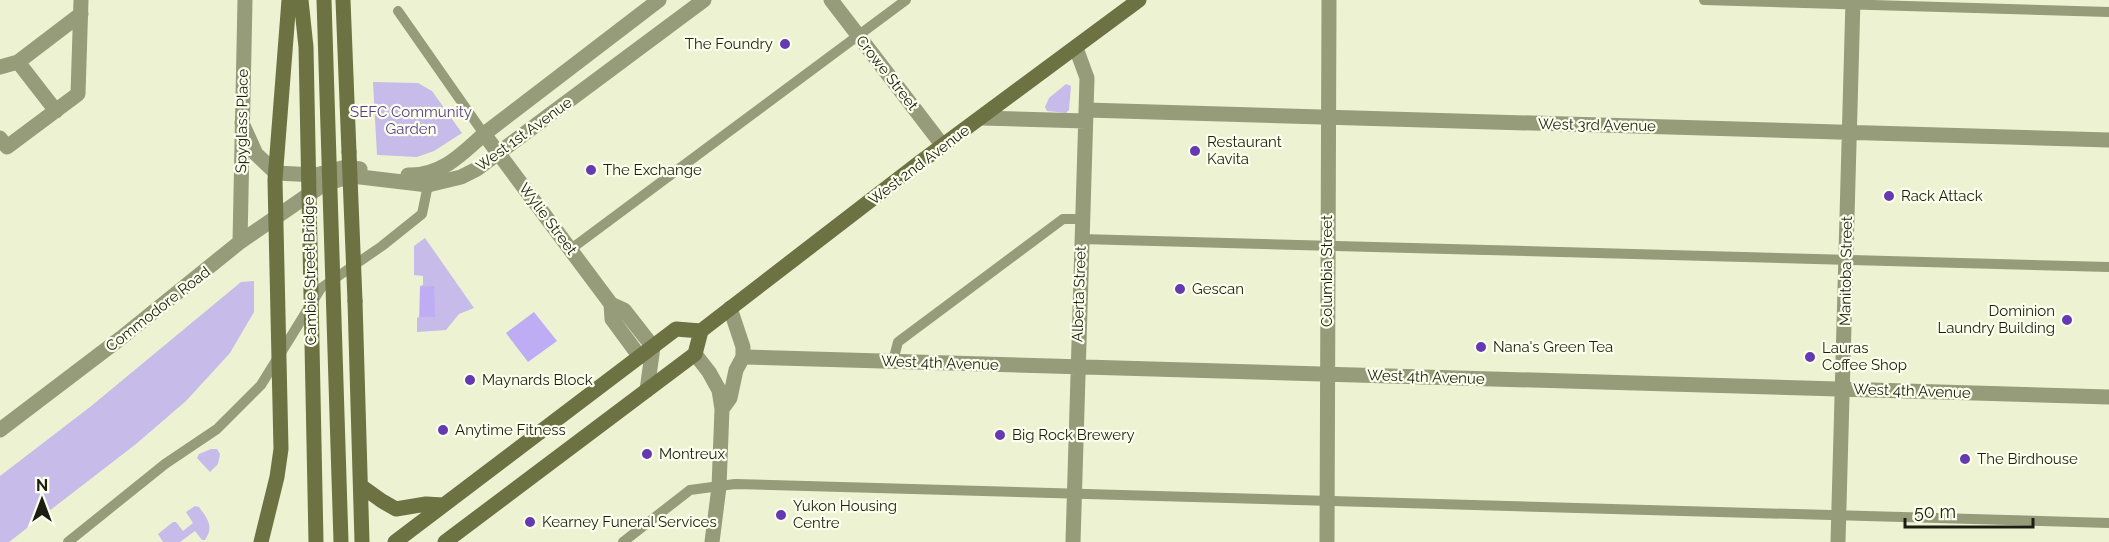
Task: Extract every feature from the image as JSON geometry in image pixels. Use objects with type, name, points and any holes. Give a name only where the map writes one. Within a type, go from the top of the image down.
[{"type":"main road","points":[[261,542],[277,477],[281,449],[275,180],[289,0]]},
{"type":"main road","name":"Cambie Street Bridge","points":[[301,0],[306,47],[316,542]]},
{"type":"main road","name":"Cambie Street Bridge","points":[[324,0],[340,542]]},
{"type":"main road","points":[[343,0],[362,542]]},
{"type":"main road","name":"West 2nd Avenue","points":[[701,331],[1139,0]]},
{"type":"main road","points":[[395,542],[676,329],[701,331],[695,354],[445,542]]},
{"type":"main road","points":[[360,480],[382,501],[396,509],[426,504],[443,505]]},
{"type":"street","name":"Spyglass Place","points":[[240,242],[245,0]]},
{"type":"street","name":"West 1st Avenue","points":[[438,170],[659,0]]},
{"type":"street","name":"West 1st Avenue","points":[[316,189],[324,184],[352,176],[428,185],[461,177],[477,170],[704,0]]},
{"type":"street","name":"Crowe Street","points":[[831,0],[944,146]]},
{"type":"street","name":"Columbia Street","points":[[1327,542],[1329,0]]},
{"type":"street","name":"Manitoba Street","points":[[1838,542],[1853,2]]},
{"type":"street","points":[[0,67],[18,62],[81,7]]},
{"type":"street","points":[[0,138],[8,147],[78,94],[81,7]]},
{"type":"street","name":"Alberta Street","points":[[1073,542],[1087,78],[1076,48]]},
{"type":"street","points":[[18,62],[56,111]]},
{"type":"street","name":"West 3rd Avenue","points":[[982,118],[1086,116],[1328,118],[2109,140]]},
{"type":"street","points":[[242,123],[256,154],[276,173],[316,175],[346,167],[423,176],[438,170]]},
{"type":"street","name":"Wylie Street","points":[[484,134],[612,304],[624,310],[646,352]]},
{"type":"street","name":"Commodore Road","points":[[0,430],[140,324],[240,242],[316,189]]},
{"type":"street","points":[[722,409],[730,398],[736,370],[743,357],[742,340],[730,308]]},
{"type":"street","points":[[646,352],[647,390]]},
{"type":"street","points":[[695,354],[709,372],[718,390],[722,409],[719,487],[712,542]]},
{"type":"street","name":"West 4th Avenue","points":[[743,357],[2109,397]]},
{"type":"lane","points":[[571,249],[906,0]]},
{"type":"lane","points":[[1704,0],[1853,2],[2109,12]]},
{"type":"lane","points":[[398,11],[484,134]]},
{"type":"lane","points":[[68,542],[165,464],[217,429],[261,385],[321,288],[382,246],[422,214],[428,185],[438,170]]},
{"type":"lane","points":[[893,361],[898,342],[1063,219],[1082,219]]},
{"type":"lane","points":[[1081,239],[2109,267]]},
{"type":"lane","points":[[623,542],[690,490],[735,484],[2109,523]]},
{"type":"green space","name":"SEFC Community Garden","points":[[373,82],[418,83],[432,91],[462,133],[434,151],[417,157],[377,155]]},
{"type":"green space","points":[[1066,84],[1071,86],[1069,110],[1066,113],[1047,111],[1045,107],[1049,98]]},
{"type":"green space","points":[[425,238],[474,308],[459,314],[446,330],[417,332],[420,286],[423,285],[423,276],[414,275],[414,246]]},
{"type":"green space","points":[[254,281],[254,312],[230,353],[186,401],[136,444],[9,542],[0,542],[0,476],[90,407],[241,282]]},
{"type":"green space","points":[[217,449],[220,454],[218,464],[210,472],[197,458],[199,454]]},
{"type":"green space","points":[[195,506],[199,507],[209,523],[209,531],[205,540],[202,540],[195,531],[180,542],[163,542],[158,534],[173,522],[176,522],[183,531],[193,523],[186,512]]},
{"type":"shaded area","points":[[434,286],[435,317],[420,317],[420,287]]},
{"type":"shaded area","points":[[534,312],[557,341],[528,362],[506,333]]},
{"type":"place","name":"The Foundry","points":[[785,44]]},
{"type":"place","name":"Restaurant Kavita","points":[[1195,151]]},
{"type":"place","name":"The Exchange","points":[[591,170]]},
{"type":"place","name":"Rack Attack","points":[[1889,196]]},
{"type":"place","name":"Gescan","points":[[1180,289]]},
{"type":"place","name":"Dominion Laundry Building","points":[[2067,320]]},
{"type":"place","name":"Nana's Green Tea","points":[[1481,347]]},
{"type":"place","name":"Lauras Coffee Shop","points":[[1810,357]]},
{"type":"place","name":"Maynards Block","points":[[470,380]]},
{"type":"place","name":"Anytime Fitness","points":[[443,430]]},
{"type":"place","name":"Big Rock Brewery","points":[[1000,435]]},
{"type":"place","name":"Montreux","points":[[647,454]]},
{"type":"place","name":"The Birdhouse","points":[[1965,459]]},
{"type":"place","name":"Yukon Housing Centre","points":[[781,515]]},
{"type":"place","name":"Kearney Funeral Services","points":[[530,522]]}]
